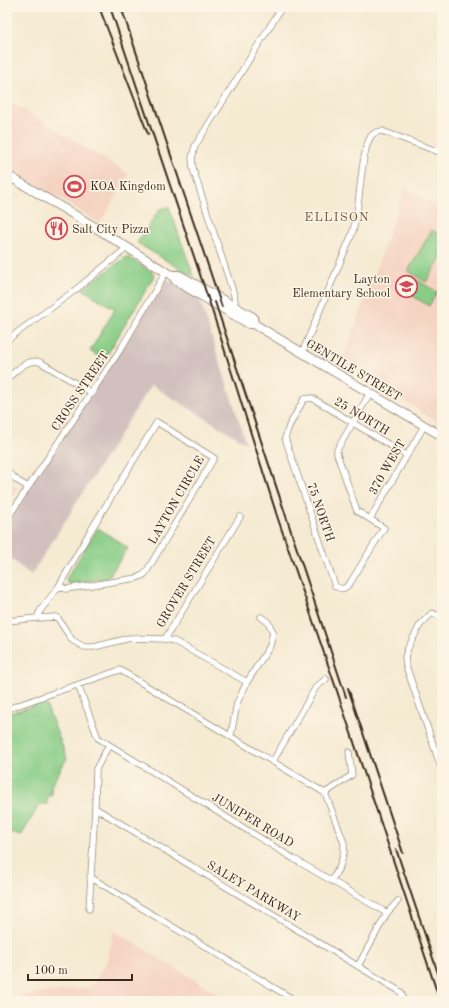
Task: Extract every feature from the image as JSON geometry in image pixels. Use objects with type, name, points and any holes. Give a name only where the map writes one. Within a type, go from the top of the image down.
[{"type":"main road","name":"GENTILE STREET","points":[[7,175],[128,247],[169,274],[176,282],[249,324],[254,324],[442,436]]},
{"type":"main road","name":"GENTILE STREET","points":[[169,274],[179,275],[253,317],[254,324]]},
{"type":"street","points":[[233,306],[235,302],[234,295],[193,169],[192,158],[195,146],[282,7]]},
{"type":"street","points":[[302,353],[352,234],[357,213],[367,143],[371,136],[376,132],[382,131],[442,153]]},
{"type":"street","points":[[7,340],[74,291],[128,247]]},
{"type":"street","name":"CROSS STREET","points":[[7,519],[92,393],[169,274]]},
{"type":"street","points":[[7,379],[29,362],[35,361],[40,362],[92,393]]},
{"type":"street","points":[[370,393],[337,450],[337,454],[357,511],[370,519]]},
{"type":"street","name":"25 NORTH","points":[[285,438],[288,426],[304,399],[312,398],[406,455]]},
{"type":"street","name":"LAYTON CIRCLE","points":[[37,618],[40,611],[59,586],[88,535],[157,422],[214,458],[145,574],[137,578],[66,589],[59,586]]},
{"type":"street","name":"370 WEST","points":[[370,519],[424,426]]},
{"type":"street","name":"75 NORTH","points":[[285,438],[335,586],[341,589],[346,588],[350,583],[384,528],[370,519]]},
{"type":"street","points":[[7,472],[28,488]]},
{"type":"street","name":"GROVER STREET","points":[[37,618],[57,617],[72,640],[84,647],[94,647],[130,638],[165,639],[240,517]]},
{"type":"street","points":[[442,617],[432,613],[420,625],[405,657],[406,666],[442,770]]},
{"type":"street","points":[[231,735],[237,703],[247,682],[270,646],[273,632],[268,622],[261,617]]},
{"type":"street","points":[[7,621],[37,618]]},
{"type":"street","points":[[165,639],[174,641],[247,682]]},
{"type":"street","points":[[7,709],[120,670],[325,792],[344,843],[344,852],[340,866],[332,880]]},
{"type":"street","points":[[273,761],[316,687],[326,678]]},
{"type":"street","name":"JUNIPER ROAD","points":[[78,685],[95,734],[98,738],[387,913]]},
{"type":"street","points":[[89,909],[96,769],[109,745]]},
{"type":"street","points":[[325,792],[352,775],[349,752]]},
{"type":"street","name":"SALEY PARKWAY","points":[[95,808],[401,992],[404,1001]]},
{"type":"street","points":[[90,877],[296,1001]]},
{"type":"street","points":[[358,966],[387,913],[398,901]]},
{"type":"shaded area","points":[[7,100],[129,174],[100,223],[7,167]]},
{"type":"shaded area","name":"Layton Elementary School","points":[[405,188],[442,209],[442,425],[342,363]]},
{"type":"shaded area","points":[[165,278],[199,298],[246,443],[151,385],[31,575],[7,556],[7,523]]},
{"type":"shaded area","points":[[7,480],[16,486],[17,490],[7,507]]},
{"type":"shaded area","points":[[114,931],[230,1001],[20,1001],[20,996],[91,987],[107,961]]},
{"type":"green space","points":[[169,207],[194,277],[137,243],[160,209]]},
{"type":"green space","points":[[432,230],[442,236],[442,256],[426,282],[408,271]]},
{"type":"green space","points":[[126,257],[151,271],[154,276],[104,360],[90,351],[115,309],[82,289]]},
{"type":"green space","points":[[415,279],[437,292],[429,306],[411,295]]},
{"type":"green space","points":[[98,528],[128,548],[108,578],[70,584],[66,579]]},
{"type":"green space","points":[[45,702],[67,758],[51,786],[52,796],[47,796],[47,804],[40,804],[21,836],[7,832],[7,714]]},
{"type":"railway","points":[[99,7],[148,134]]},
{"type":"railway","points":[[110,7],[211,307],[278,519],[440,1001]]},
{"type":"railway","points":[[121,7],[222,307]]},
{"type":"railway","points":[[215,302],[346,697]]},
{"type":"railway","points":[[348,688],[403,853]]},
{"type":"railway","points":[[396,849],[442,985]]},
{"type":"place","name":"KOA Kingdom","points":[[75,186]]},
{"type":"place","name":"Salt City Pizza","points":[[56,229]]},
{"type":"place","name":"Layton Elementary School","points":[[406,286]]},
{"type":"district","name":"ELLISON","points":[[337,216]]}]
